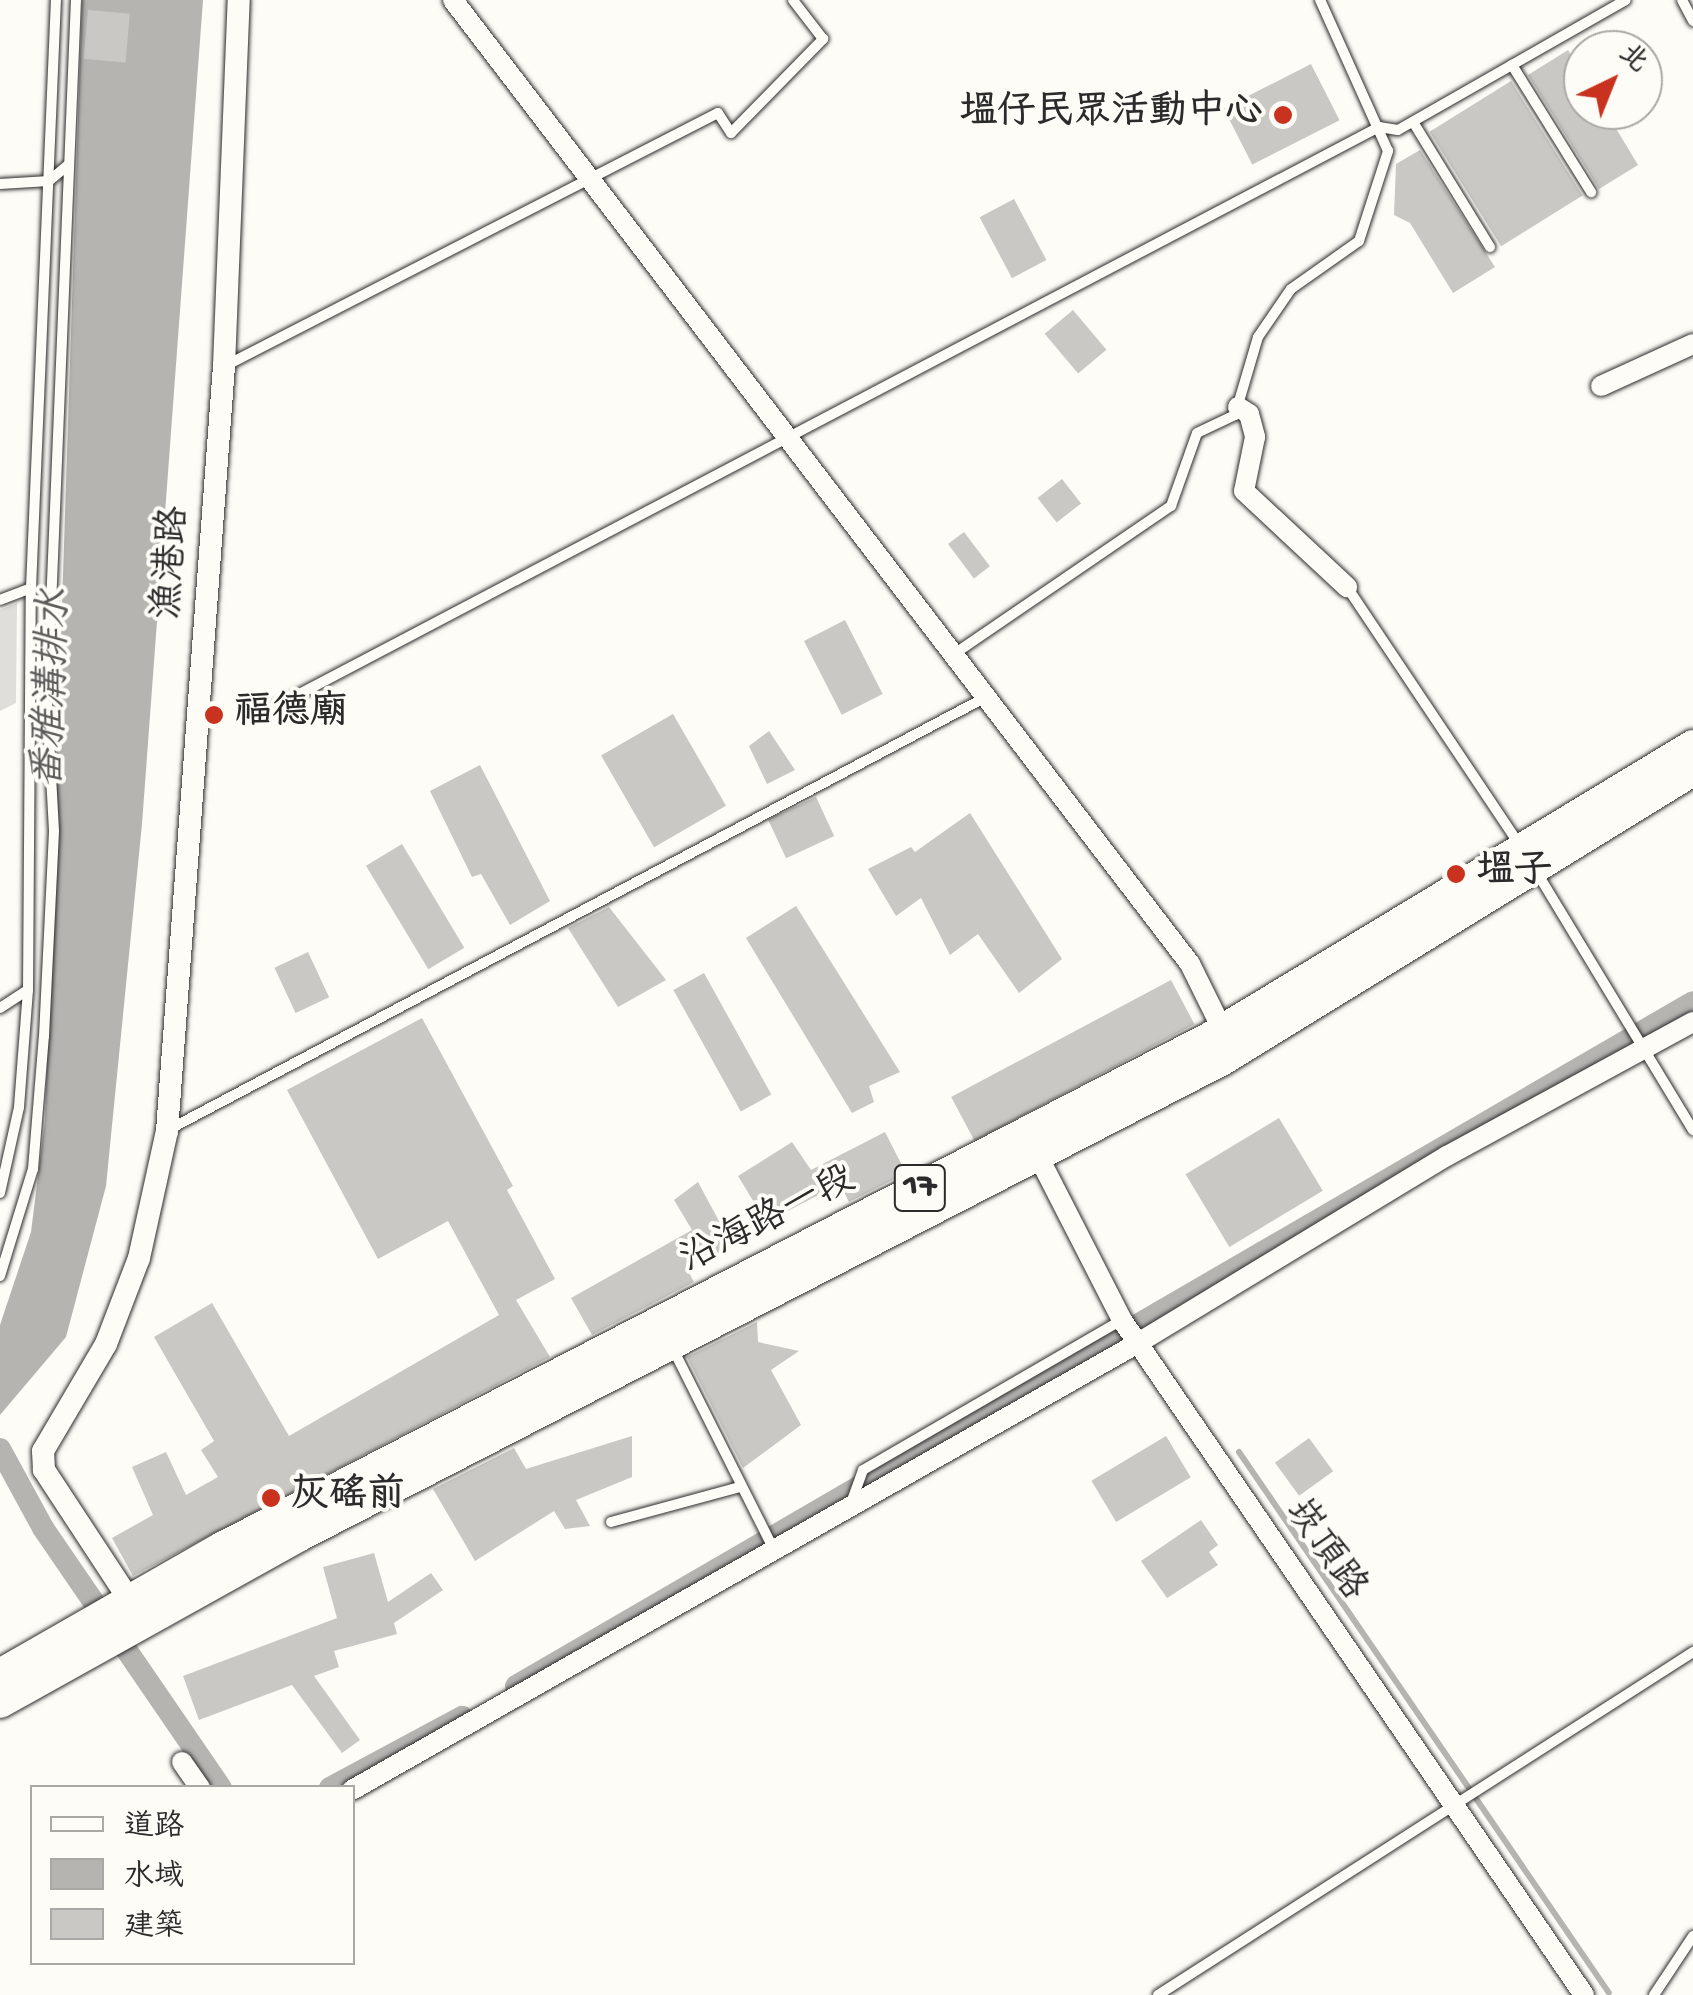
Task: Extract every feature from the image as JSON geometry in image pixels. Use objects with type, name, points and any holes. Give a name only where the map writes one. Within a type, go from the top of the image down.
[{"type":"main road","name":"沿海路一段","points":[[137,1611],[1229,1041],[1528,859],[1693,745]]},
{"type":"main road","name":"沿海路一段","points":[[1528,859],[1693,772]]},
{"type":"main road","name":"沿海路一段","points":[[513,1415],[673,1349],[697,1320]]},
{"type":"main road","name":"17","points":[[0,1703],[97,1634],[137,1611]]},
{"type":"main road","name":"17","points":[[0,1674],[97,1634]]},
{"type":"street","name":"漁港路","points":[[137,1611],[44,1470],[43,1452],[106,1344],[139,1258],[167,1131],[224,366],[240,0]]},
{"type":"street","points":[[453,0],[1190,964],[1229,1041]]},
{"type":"street","points":[[1601,386],[1693,344]]},
{"type":"street","points":[[1238,406],[1249,414],[1255,438],[1244,490],[1347,588]]},
{"type":"street","points":[[355,1788],[775,1553],[1138,1343],[1448,1156],[1693,1022]]},
{"type":"street","name":"崁頂路","points":[[1033,1144],[1122,1320],[1584,1995]]},
{"type":"street","points":[[182,1762],[198,1785]]},
{"type":"lane","points":[[0,1193],[19,1106],[28,990],[30,588],[56,0]]},
{"type":"lane","points":[[0,1276],[33,1169],[44,1036],[54,831],[47,702],[76,0]]},
{"type":"lane","points":[[224,366],[718,113],[731,132],[823,38],[793,0]]},
{"type":"lane","points":[[954,654],[1152,524],[1171,506],[1197,433],[1235,416],[1258,336],[1290,289],[1360,241],[1388,150],[1320,0]]},
{"type":"lane","points":[[269,710],[1379,127],[1398,130],[1626,0]]},
{"type":"lane","points":[[1682,0],[1693,21]]},
{"type":"lane","points":[[1512,65],[1590,192]]},
{"type":"lane","points":[[1413,122],[1490,247]]},
{"type":"lane","points":[[0,184],[49,182],[68,166]]},
{"type":"lane","points":[[0,600],[30,588]]},
{"type":"lane","points":[[1347,588],[1528,859],[1693,1130]]},
{"type":"lane","points":[[167,1131],[986,698]]},
{"type":"lane","points":[[0,1008],[28,990]]},
{"type":"lane","points":[[849,1509],[862,1470],[1122,1320]]},
{"type":"lane","points":[[673,1349],[775,1553]]},
{"type":"lane","points":[[610,1522],[740,1487]]},
{"type":"lane","points":[[1158,1995],[1693,1652]]},
{"type":"lane","points":[[1654,1995],[1693,1936]]},
{"type":"shaded area","points":[[17,603],[16,703],[0,711],[0,610]]},
{"type":"water","points":[[82,0],[203,0],[142,824],[106,1186],[66,1337],[0,1415],[0,1325],[31,1232],[45,1120]]},
{"type":"building","points":[[88,10],[130,14],[126,62],[84,59]]},
{"type":"building","points":[[1563,53],[1563,130],[1617,130],[1638,165],[1599,189],[1528,75]]},
{"type":"building","name":"塭仔民眾活動中心","points":[[1311,64],[1340,120],[1252,165],[1224,108]]},
{"type":"building","points":[[1511,81],[1583,195],[1501,246],[1430,132]]},
{"type":"building","points":[[1420,150],[1495,267],[1453,293],[1410,223],[1394,215],[1396,164]]},
{"type":"building","points":[[1014,199],[1046,260],[1012,278],[980,217]]},
{"type":"building","points":[[1073,310],[1106,350],[1078,374],[1045,334]]},
{"type":"building","points":[[1062,479],[1081,503],[1057,523],[1038,498]]},
{"type":"building","points":[[964,532],[990,566],[974,578],[948,544]]},
{"type":"building","points":[[845,620],[883,694],[842,715],[804,641]]},
{"type":"building","points":[[673,714],[726,806],[654,847],[601,756]]},
{"type":"building","points":[[769,731],[795,770],[767,784],[749,746]]},
{"type":"building","points":[[480,765],[550,901],[510,925],[481,874],[472,877],[430,791]]},
{"type":"building","points":[[816,797],[834,836],[786,858],[768,819]]},
{"type":"building","points":[[970,813],[1062,959],[1019,993],[978,934],[950,955],[921,898],[896,916],[868,869],[911,847],[915,852]]},
{"type":"building","points":[[402,844],[464,948],[428,969],[366,866]]},
{"type":"building","points":[[796,906],[900,1072],[869,1086],[874,1102],[852,1113],[746,938]]},
{"type":"building","points":[[609,907],[666,980],[618,1007],[568,928]]},
{"type":"building","points":[[308,952],[329,997],[296,1013],[274,968]]},
{"type":"building","points":[[704,973],[771,1095],[741,1112],[673,990]]},
{"type":"building","points":[[1171,980],[1194,1024],[975,1141],[951,1097]]},
{"type":"building","points":[[422,1018],[513,1186],[507,1190],[555,1279],[516,1300],[550,1357],[133,1576],[112,1538],[153,1515],[132,1467],[166,1452],[186,1495],[218,1477],[201,1450],[214,1441],[154,1337],[212,1303],[289,1436],[499,1315],[448,1221],[378,1259],[287,1090]]},
{"type":"building","points":[[1279,1118],[1323,1191],[1229,1247],[1186,1174]]},
{"type":"building","points":[[885,1132],[906,1173],[849,1202],[840,1184],[766,1222],[738,1176],[792,1142],[811,1170]]},
{"type":"building","points":[[698,1182],[733,1247],[686,1267],[694,1282],[592,1335],[571,1298],[692,1230],[674,1200]]},
{"type":"building","points":[[757,1322],[758,1342],[799,1351],[771,1370],[801,1425],[743,1468],[687,1357]]},
{"type":"building","points":[[632,1436],[632,1477],[576,1500],[590,1526],[565,1529],[554,1511],[475,1561],[433,1489],[514,1448],[526,1469]]},
{"type":"building","points":[[1166,1436],[1191,1477],[1116,1522],[1091,1481]]},
{"type":"building","points":[[1309,1438],[1333,1471],[1299,1496],[1275,1463]]},
{"type":"building","points":[[1201,1520],[1218,1545],[1209,1552],[1218,1565],[1167,1598],[1141,1561]]},
{"type":"building","points":[[374,1553],[388,1602],[431,1573],[443,1590],[394,1623],[397,1634],[334,1651],[339,1667],[314,1676],[360,1740],[342,1753],[292,1685],[199,1720],[183,1676],[337,1618],[323,1567]]},
{"type":"waterway","points":[[516,1686],[1693,1002]]},
{"type":"waterway","points":[[0,1449],[43,1528],[219,1785]]},
{"type":"waterway","points":[[1239,1452],[1609,1993]]},
{"type":"waterway","points":[[336,1785],[462,1717]]},
{"type":"place","name":"塭仔民眾活動中心","points":[[1283,115]]},
{"type":"place","name":"福德廟","points":[[214,715]]},
{"type":"place","name":"塭子","points":[[1456,874]]},
{"type":"place","name":"灰磘前","points":[[271,1498]]},
{"type":"water label","name":"番雅溝排水","points":[[55,689]]}]
